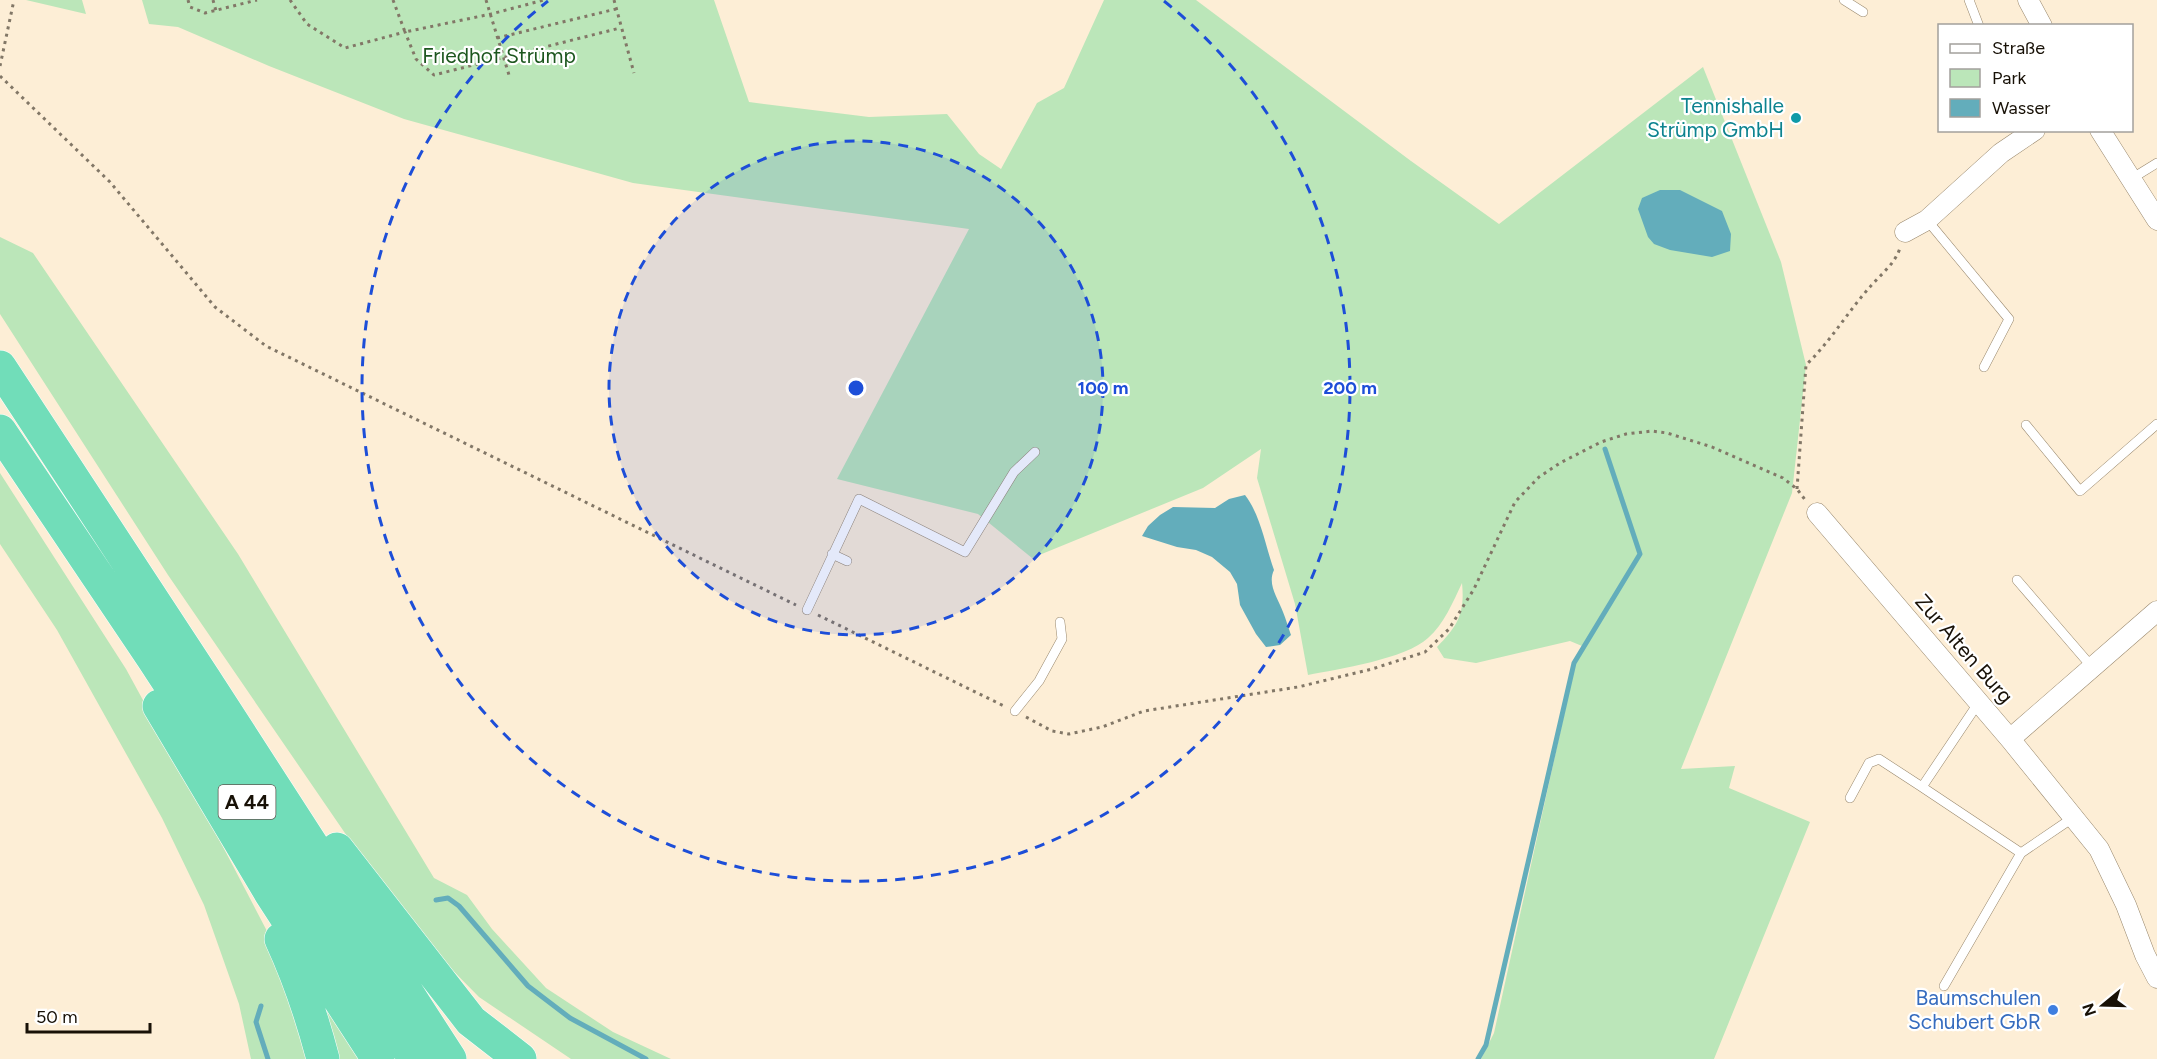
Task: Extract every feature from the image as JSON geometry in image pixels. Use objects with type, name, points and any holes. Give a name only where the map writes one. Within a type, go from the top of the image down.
[{"type":"highway","name":"A 44","points":[[2,369],[450,1059]]},
{"type":"highway","name":"A 44","points":[[0,431],[415,1059]]},
{"type":"highway","points":[[78,546],[107,614],[200,776],[271,894],[378,1059]]},
{"type":"highway","points":[[204,678],[471,1021],[520,1059]]},
{"type":"highway","points":[[200,776],[229,841],[273,922],[296,972],[323,1059]]},
{"type":"street","points":[[2028,0],[2041,24]]},
{"type":"street","points":[[1905,232],[1927,220],[2001,153],[2031,132]]},
{"type":"street","points":[[2101,132],[2157,219]]},
{"type":"street","name":"Zur Alten Burg","points":[[1816,513],[2010,739],[2099,849],[2157,978]]},
{"type":"street","points":[[2010,739],[2157,611]]},
{"type":"lane","points":[[1844,0],[1863,12]]},
{"type":"lane","points":[[1969,0],[1978,24]]},
{"type":"lane","points":[[2131,179],[2157,164]]},
{"type":"lane","points":[[1927,220],[1947,247],[2009,319],[1984,367]]},
{"type":"lane","points":[[2026,425],[2080,490],[2157,424]]},
{"type":"lane","points":[[807,610],[859,499],[965,552],[1014,472],[1035,452]]},
{"type":"lane","points":[[832,554],[847,561]]},
{"type":"lane","points":[[2017,580],[2092,667]]},
{"type":"lane","points":[[1014,711],[1039,681],[1062,639],[1060,622]]},
{"type":"lane","points":[[1922,787],[1978,702]]},
{"type":"lane","points":[[1850,798],[1869,763],[1879,759],[2021,853]]},
{"type":"lane","points":[[1944,986],[2021,853],[2074,817]]},
{"type":"path","points":[[0,66],[14,0]]},
{"type":"path","points":[[188,0],[190,7],[205,13],[238,2],[257,0]]},
{"type":"path","points":[[213,0],[216,11]]},
{"type":"path","points":[[290,0],[307,24],[345,48],[544,0]]},
{"type":"path","points":[[393,0],[416,59],[434,75],[620,28]]},
{"type":"path","points":[[486,0],[509,75]]},
{"type":"path","points":[[614,0],[634,73]]},
{"type":"path","points":[[497,38],[616,9]]},
{"type":"path","points":[[1797,489],[1806,365],[1822,350],[1868,289],[1897,258],[1905,232]]},
{"type":"green space","points":[[26,0],[82,0],[86,14]]},
{"type":"green space","name":"Friedhof Strümp","points":[[142,0],[714,0],[749,102],[869,117],[947,114],[979,154],[1001,169],[1037,103],[1064,88],[1104,0],[1196,0],[1499,224],[1703,67],[1781,262],[1806,365],[1792,493],[1681,769],[1735,766],[1729,788],[1810,822],[1714,1059],[1481,1059],[1494,1033],[1575,665],[1582,646],[1570,641],[1476,663],[1444,658],[1437,647],[1455,625],[1461,611],[1462,583],[1439,626],[1418,645],[1404,652],[1371,662],[1308,675],[1295,604],[1257,478],[1261,449],[1203,488],[1032,558],[978,514],[837,479],[969,229],[633,183],[404,119],[269,66],[178,27],[149,24]]},
{"type":"green space","points":[[0,237],[33,253],[238,554],[434,878],[467,895],[492,929],[546,988],[613,1032],[671,1059],[571,1059],[479,997],[408,925],[168,575],[0,314]]},
{"type":"green space","points":[[0,473],[126,669],[221,843],[269,935],[312,1059],[251,1059],[239,1004],[204,905],[162,818],[57,630],[0,544]]},
{"type":"green space","points":[[312,979],[365,1059],[330,1059]]},
{"type":"water","points":[[1660,190],[1680,190],[1722,211],[1731,234],[1730,251],[1712,257],[1670,250],[1654,244],[1648,237],[1638,209],[1642,198]]},
{"type":"water","points":[[1245,495],[1262,531],[1274,570],[1272,586],[1291,635],[1280,645],[1266,647],[1240,605],[1237,584],[1230,572],[1212,557],[1196,550],[1177,547],[1142,536],[1148,526],[1173,507],[1215,508],[1229,499]]},
{"type":"waterway","points":[[1478,1059],[1486,1045],[1574,663],[1640,554],[1605,449]]},
{"type":"waterway","points":[[436,900],[448,898],[459,906],[528,986],[570,1018],[646,1059]]},
{"type":"waterway","points":[[261,1006],[256,1022],[268,1059]]},
{"type":"place","name":"Tennishalle Strümp GmbH","points":[[1796,118]]},
{"type":"place","name":"Baumschulen Schubert GbR","points":[[2053,1010]]}]
